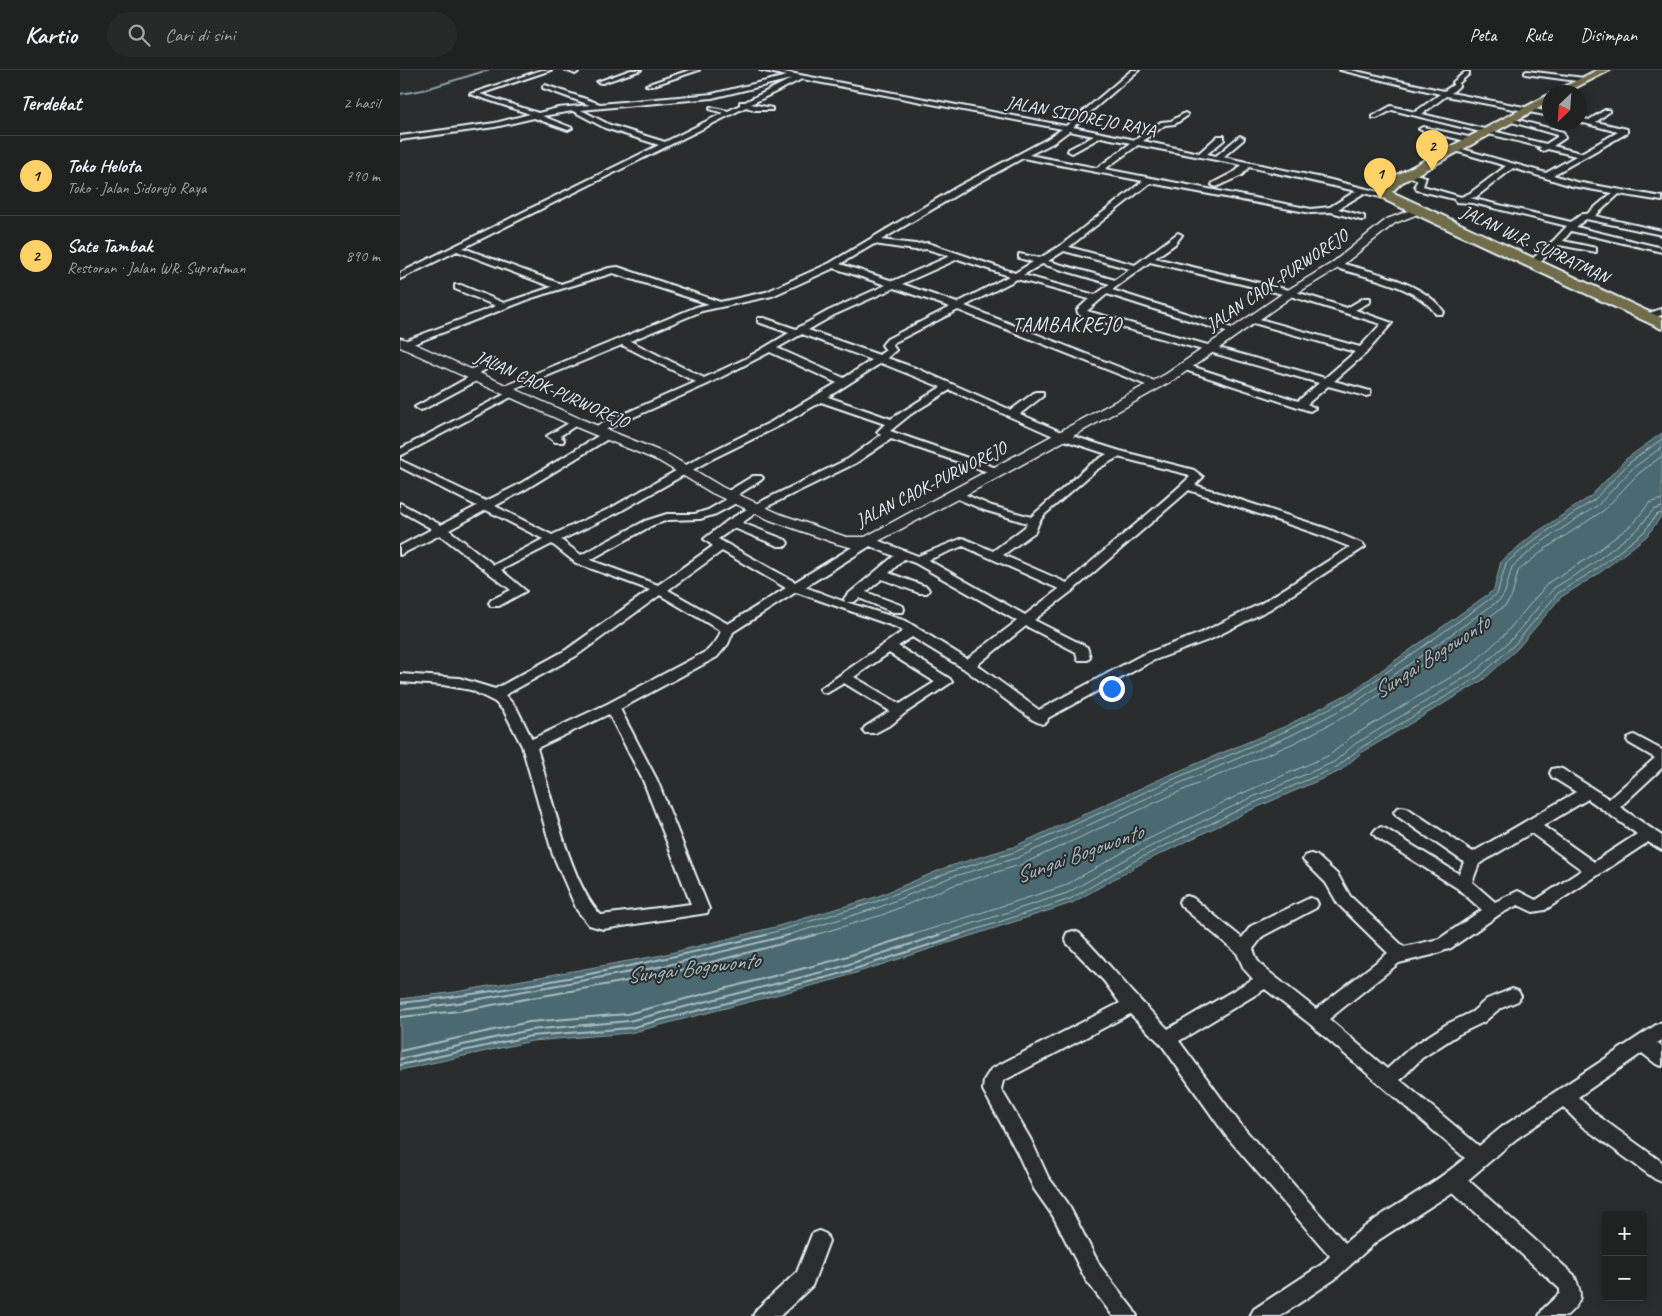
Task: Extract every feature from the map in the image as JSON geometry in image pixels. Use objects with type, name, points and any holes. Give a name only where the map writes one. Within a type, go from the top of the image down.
[{"type":"main road","points":[[1574,85],[1605,70]]},
{"type":"main road","points":[[1392,198],[1385,190],[1390,184],[1542,101]]},
{"type":"main road","name":"JALAN W.R. SUPRATMAN","points":[[1392,198],[1646,316],[1661,318]]},
{"type":"street","points":[[548,70],[473,94],[568,128]]},
{"type":"street","points":[[600,82],[640,70],[649,72]]},
{"type":"street","points":[[649,85],[696,70]]},
{"type":"street","name":"JALAN SIDOREJO RAYA","points":[[763,70],[1218,158],[1316,178],[1392,198]]},
{"type":"street","points":[[400,276],[729,113],[741,103],[800,78],[814,70]]},
{"type":"street","points":[[400,453],[510,391],[622,341],[680,316],[717,304],[774,292],[833,265],[962,188],[1022,156],[1068,128],[1136,70]]},
{"type":"street","points":[[1343,70],[1448,93],[1517,114],[1542,114]]},
{"type":"street","points":[[1527,73],[1584,80]]},
{"type":"street","points":[[656,74],[672,77]]},
{"type":"street","points":[[1417,114],[1448,93],[1457,85],[1455,83],[1467,74]]},
{"type":"street","points":[[400,138],[495,125],[575,109],[721,95],[781,78],[800,78]]},
{"type":"street","points":[[545,87],[600,106]]},
{"type":"street","points":[[721,95],[729,98]]},
{"type":"street","points":[[741,103],[755,108],[770,109]]},
{"type":"street","points":[[712,108],[729,113]]},
{"type":"street","points":[[1375,117],[1389,108],[1582,155]]},
{"type":"street","points":[[575,109],[588,118],[615,130],[665,144]]},
{"type":"street","points":[[1591,122],[1607,111]]},
{"type":"street","points":[[1517,114],[1534,126],[1542,128]]},
{"type":"street","points":[[1099,170],[1163,123],[1174,123],[1185,115]]},
{"type":"street","points":[[1546,176],[1624,131],[1587,121]]},
{"type":"street","points":[[1423,129],[1470,140]]},
{"type":"street","points":[[1547,156],[1537,154],[1562,137],[1560,134],[1550,130]]},
{"type":"street","points":[[1072,151],[1100,135]]},
{"type":"street","points":[[1201,155],[1221,138]]},
{"type":"street","points":[[1218,158],[1240,138]]},
{"type":"street","points":[[1456,148],[1575,184],[1662,199]]},
{"type":"street","points":[[1022,156],[1311,211],[1331,210],[1361,218]]},
{"type":"street","points":[[1561,159],[1570,162]]},
{"type":"street","points":[[1216,185],[1238,173],[1247,164]]},
{"type":"street","points":[[1459,200],[1473,195],[1512,165]]},
{"type":"street","points":[[1408,174],[1423,179],[1418,186],[1420,188],[1457,197],[1459,200],[1473,201],[1659,250]]},
{"type":"street","points":[[494,570],[552,539],[615,510],[706,458],[775,424],[820,398],[890,352],[888,343],[1016,276],[1063,248],[1149,180]]},
{"type":"street","points":[[1331,210],[1362,190]]},
{"type":"street","points":[[1590,216],[1618,191]]},
{"type":"street","name":"JALAN CAOK-PURWOREJO","points":[[402,343],[576,422],[664,458],[756,508],[843,541],[854,543],[869,541],[1155,385],[1185,367],[1290,293],[1336,265],[1391,221],[1420,210]]},
{"type":"street","points":[[1533,263],[1580,218],[1590,216],[1662,233]]},
{"type":"street","points":[[1178,236],[1096,298],[1082,310],[1082,314],[1366,393]]},
{"type":"street","points":[[872,241],[917,247],[928,246],[1016,276],[1096,298]]},
{"type":"street","points":[[1557,242],[1592,250]]},
{"type":"street","points":[[456,248],[559,286]]},
{"type":"street","points":[[1063,248],[1137,268]]},
{"type":"street","points":[[400,551],[487,506],[561,464],[602,433],[770,349],[831,313],[957,256]]},
{"type":"street","points":[[1022,256],[1117,283]]},
{"type":"street","points":[[1148,259],[1290,293],[1387,323],[1371,343],[1326,383],[1305,406],[1185,367]]},
{"type":"street","points":[[999,269],[1012,262]]},
{"type":"street","points":[[833,265],[896,284],[1155,385]]},
{"type":"street","points":[[1336,265],[1422,294],[1436,305],[1439,312]]},
{"type":"street","points":[[402,343],[559,286],[612,270],[618,270],[717,304]]},
{"type":"street","points":[[458,287],[504,306]]},
{"type":"street","points":[[1105,291],[1235,332]]},
{"type":"street","points":[[1347,311],[1366,300]]},
{"type":"street","points":[[761,320],[914,371],[1062,436],[1116,453],[1195,474],[1196,479],[1068,588],[968,666]]},
{"type":"street","points":[[1253,320],[1363,351]]},
{"type":"street","points":[[622,341],[704,382]]},
{"type":"street","points":[[770,349],[844,382]]},
{"type":"street","points":[[420,407],[493,362]]},
{"type":"street","points":[[948,387],[890,429],[858,458],[756,508],[731,523],[710,539],[796,588],[901,624],[968,666],[1040,718],[1147,658],[1206,636],[1266,606],[1359,547],[1324,532],[1187,486]]},
{"type":"street","points":[[1011,414],[1039,394]]},
{"type":"street","points":[[820,398],[890,429],[998,472]]},
{"type":"street","points":[[559,440],[552,436],[576,422]]},
{"type":"street","points":[[994,556],[1031,529],[1033,521],[1040,513],[1092,468],[1116,453]]},
{"type":"street","points":[[400,463],[552,539],[580,560],[658,589],[728,630]]},
{"type":"street","points":[[580,560],[649,522],[667,517],[696,517],[712,512],[757,478]]},
{"type":"street","points":[[955,494],[988,508],[1033,521]]},
{"type":"street","points":[[400,506],[442,530],[520,591],[495,603]]},
{"type":"street","points":[[731,523],[782,543]]},
{"type":"street","points":[[528,746],[612,707],[712,654],[723,641],[728,630],[869,541],[919,560],[1026,621],[1082,650],[1084,653],[1083,657]]},
{"type":"street","points":[[919,560],[963,542],[1068,588]]},
{"type":"street","points":[[495,695],[571,653],[658,589],[721,546]]},
{"type":"street","points":[[898,608],[854,596],[902,555]]},
{"type":"street","points":[[880,574],[923,590]]},
{"type":"street","points":[[827,689],[912,631]]},
{"type":"street","points":[[870,730],[887,722],[900,710],[945,682],[888,646]]},
{"type":"street","points":[[844,677],[900,710]]},
{"type":"street","points":[[400,678],[457,682],[495,695],[510,709],[528,746],[560,855],[590,916],[603,923],[701,909],[650,780],[612,707]]},
{"type":"street","points":[[1634,740],[1662,756]]},
{"type":"street","points":[[1610,807],[1662,760]]},
{"type":"street","points":[[1557,773],[1588,792],[1662,844]]},
{"type":"street","points":[[1463,884],[1473,860],[1588,792]]},
{"type":"street","points":[[1402,812],[1473,860]]},
{"type":"street","points":[[1531,825],[1594,870]]},
{"type":"street","points":[[1381,832],[1463,884],[1494,910]]},
{"type":"street","points":[[1316,1019],[1363,981],[1401,955],[1436,948],[1448,942],[1494,910],[1518,897],[1533,906],[1539,906],[1648,834]]},
{"type":"street","points":[[1311,860],[1332,879],[1344,900],[1401,955]]},
{"type":"street","points":[[1187,902],[1244,949],[1250,964],[1267,979],[1480,1159]]},
{"type":"street","points":[[1244,949],[1257,931],[1310,904]]},
{"type":"street","points":[[1073,938],[1110,976],[1132,1005],[1167,1039],[1234,1131],[1344,1257]]},
{"type":"street","points":[[1167,1039],[1267,979]]},
{"type":"street","points":[[1388,1081],[1416,1053],[1453,1029],[1478,1017],[1493,1004],[1512,996]]},
{"type":"street","points":[[1126,1316],[1093,1272],[1060,1208],[1041,1183],[1024,1146],[1000,1107],[991,1085],[992,1080],[997,1075],[1132,1005]]},
{"type":"street","points":[[1261,1316],[1328,1272],[1370,1234],[1454,1180],[1509,1133],[1662,1030]]},
{"type":"street","points":[[1643,1043],[1662,1058]]},
{"type":"street","points":[[1565,1096],[1590,1121],[1662,1173]]},
{"type":"street","points":[[1454,1180],[1567,1282],[1570,1289],[1570,1298],[1550,1316]]},
{"type":"street","points":[[764,1316],[805,1279],[819,1241]]},
{"type":"water","name":"Sungai Bogowonto","points":[[1662,433],[1662,515],[1647,536],[1598,574],[1561,597],[1518,648],[1483,680],[1361,753],[1340,771],[1251,810],[1142,863],[1072,903],[837,979],[630,1033],[532,1041],[400,1070],[400,999],[456,992],[662,955],[775,927],[876,897],[947,867],[1013,847],[1167,776],[1286,726],[1351,692],[1494,590],[1501,561],[1534,534],[1591,496],[1626,459]]},
{"type":"waterway","points":[[400,94],[423,90],[488,70]]},
{"type":"place","name":"Sate Tambak","points":[[1432,171]]},
{"type":"place","name":"Toko Helota","points":[[1380,199]]},
{"type":"district","name":"TAMBAKREJO","points":[[1067,324]]}]
